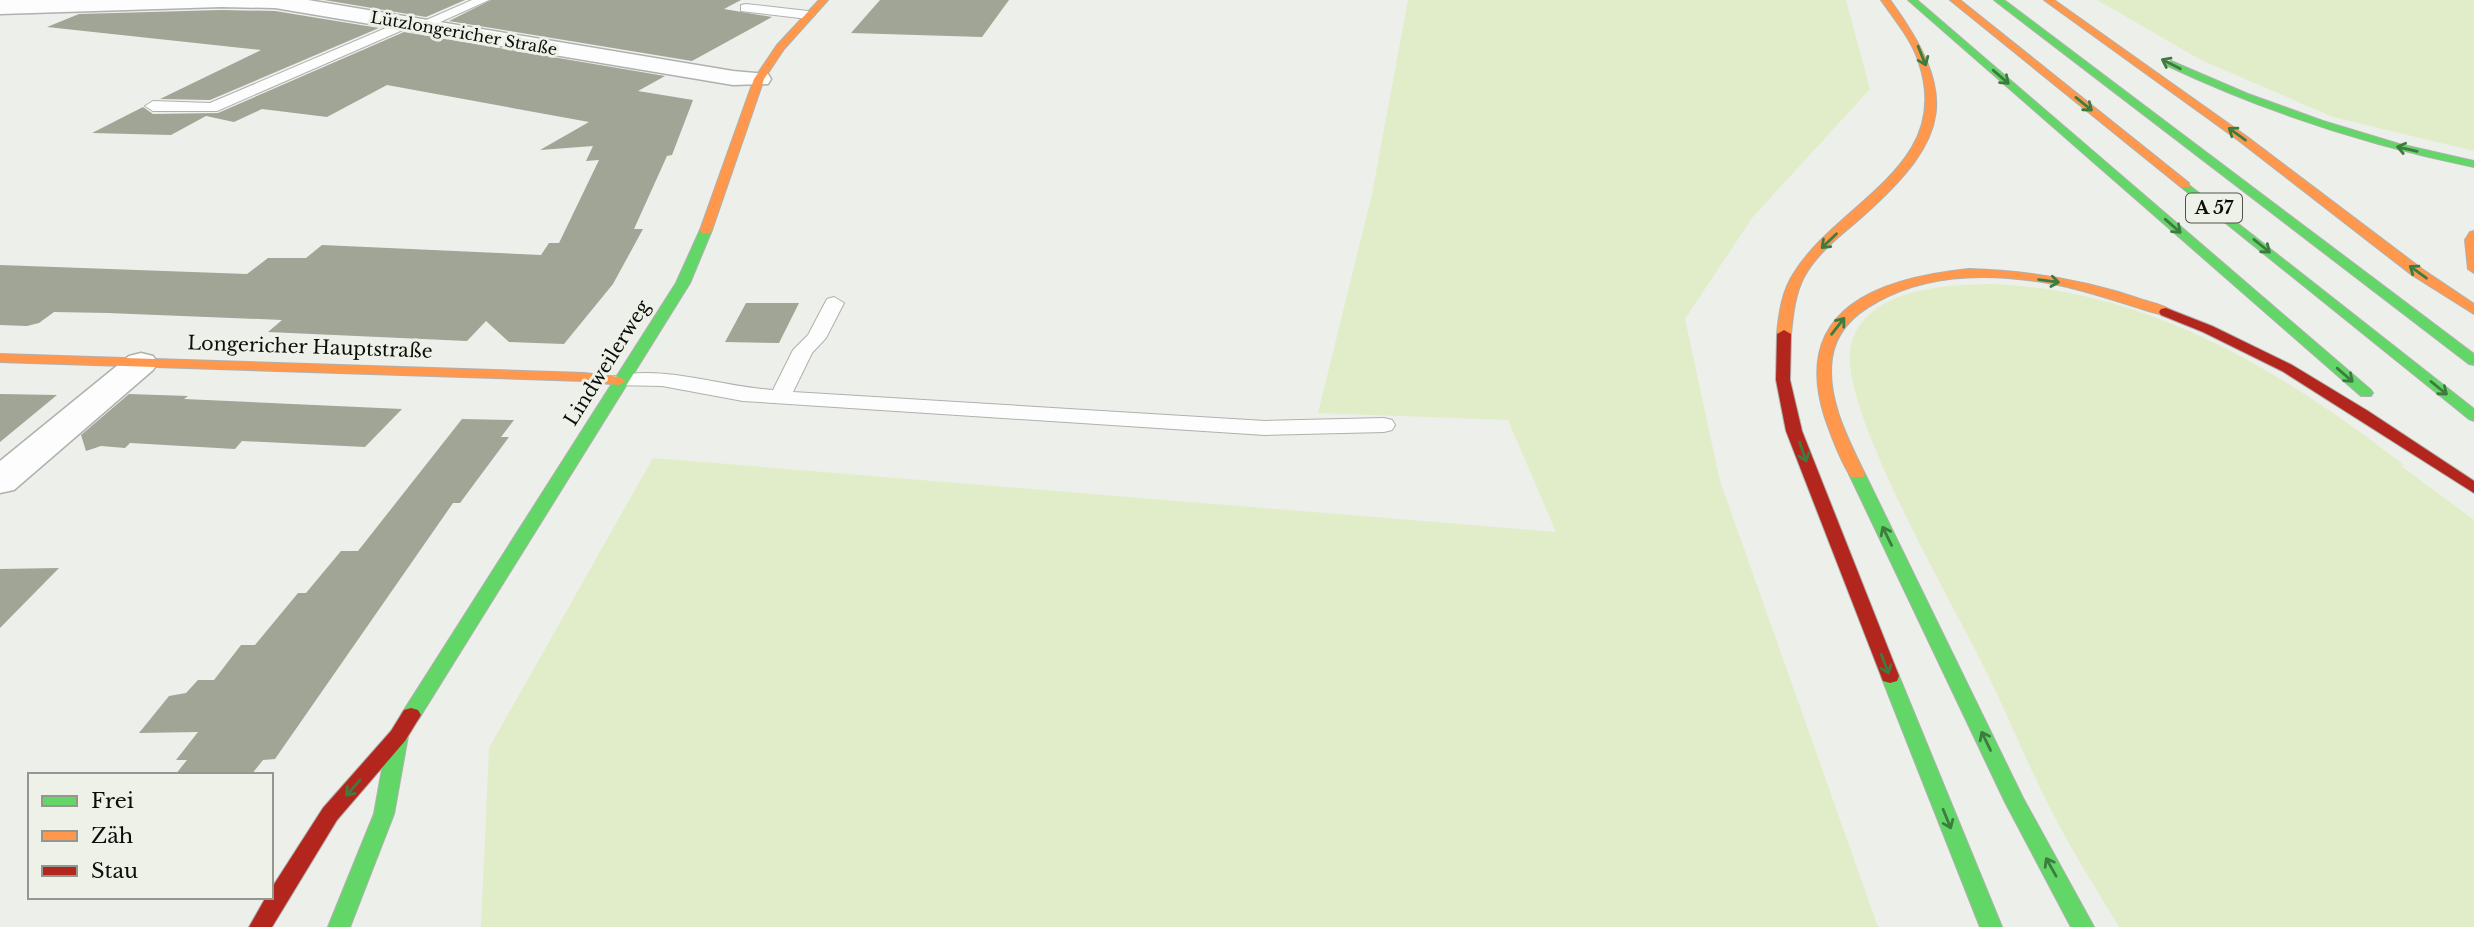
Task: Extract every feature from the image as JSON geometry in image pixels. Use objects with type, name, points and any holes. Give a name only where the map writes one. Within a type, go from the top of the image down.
[{"type":"main road","name":"Lindweilerweg","points":[[260,927],[330,814],[398,736],[682,283],[698,253],[759,79],[780,47],[824,0]]},
{"type":"main road","points":[[1885,0],[1922,51],[1934,88],[1932,119],[1917,155],[1828,241],[1795,282],[1783,358],[1786,400],[1804,455],[1892,682],[1991,927]]},
{"type":"main road","points":[[1912,0],[2474,487]]},
{"type":"main road","name":"A 57","points":[[1954,0],[2474,416]]},
{"type":"main road","name":"A 57","points":[[1998,0],[2474,360]]},
{"type":"main road","points":[[2048,0],[2242,138],[2417,272],[2474,310]]},
{"type":"main road","points":[[2056,0],[2147,52],[2252,102],[2365,138],[2474,164]]},
{"type":"main road","points":[[2310,235],[2427,304]]},
{"type":"main road","points":[[2474,235],[2471,240],[2474,269]]},
{"type":"main road","points":[[2083,927],[2015,802],[1849,458],[1827,398],[1822,372],[1824,349],[1833,330],[1852,308],[1884,289],[1938,275],[2012,276],[2100,290],[2160,308],[2251,347],[2323,387],[2474,487]]},
{"type":"main road","name":"Longericher Hauptstraße","points":[[0,358],[584,377],[619,381]]},
{"type":"main road","name":"Lindweilerweg","points":[[339,927],[384,814],[398,736]]},
{"type":"street","name":"Lützlongericher Straße","points":[[0,7],[221,0],[275,1],[733,78],[759,79]]},
{"type":"street","points":[[0,481],[141,363]]},
{"type":"lane","points":[[153,106],[212,108],[414,24],[483,0]]},
{"type":"lane","points":[[746,8],[808,15]]},
{"type":"lane","points":[[780,397],[803,350],[816,338],[834,303]]},
{"type":"lane","points":[[619,381],[662,380],[743,395],[1265,428],[1384,425]]},
{"type":"green space","points":[[1408,0],[1846,0],[1870,89],[1752,218],[1685,319],[1720,481],[1878,927],[481,927],[489,748],[653,458],[1556,532],[1508,420],[1318,413],[1372,194]]},
{"type":"green space","points":[[2097,0],[2474,0],[2474,151],[2333,117],[2201,60]]},
{"type":"green space","points":[[1991,284],[2049,289],[2105,301],[2159,319],[2211,342],[2262,368],[2311,398],[2474,520],[2474,927],[2119,927],[2050,808],[1985,669],[1901,506],[1861,412],[1851,374],[1851,345],[1859,326],[1873,312],[1890,301],[1930,289]]},
{"type":"building","points":[[324,0],[465,0],[426,17]]},
{"type":"building","points":[[491,0],[741,0],[724,9],[772,17],[692,61],[449,21]]},
{"type":"building","points":[[880,0],[1009,0],[982,37],[851,33]]},
{"type":"building","points":[[275,11],[379,28],[210,100],[160,99],[261,50],[47,27],[79,14]]},
{"type":"building","points":[[404,32],[665,76],[638,91],[693,100],[672,155],[667,156],[634,229],[643,229],[613,284],[564,344],[509,342],[486,321],[467,341],[268,332],[282,320],[108,313],[54,312],[39,323],[27,326],[0,325],[0,265],[247,274],[268,258],[306,258],[322,245],[541,255],[549,243],[559,243],[599,160],[586,161],[593,146],[540,150],[589,122],[387,85],[327,117],[262,109],[234,122],[206,116],[171,135],[92,133],[143,107],[153,114],[218,113]]},
{"type":"building","points":[[746,303],[799,303],[779,343],[725,342]]},
{"type":"building","points":[[0,394],[57,395],[0,442]]},
{"type":"building","points":[[129,394],[402,409],[365,447],[242,441],[235,449],[130,443],[125,448],[101,446],[86,451],[81,435]]},
{"type":"building","points":[[462,419],[514,420],[501,437],[509,437],[460,503],[453,503],[275,759],[263,760],[253,773],[177,773],[187,760],[176,760],[198,732],[139,733],[169,696],[186,693],[198,680],[214,680],[241,645],[255,645],[298,593],[306,593],[341,551],[358,551]]},
{"type":"building","points":[[59,568],[0,628],[0,569]]},
{"type":"traffic: fast","points":[[1912,0],[2366,393]]},
{"type":"traffic: fast","points":[[1998,0],[2474,361]]},
{"type":"traffic: fast","points":[[2171,64],[2244,96],[2319,124],[2357,136],[2474,164]]},
{"type":"traffic: fast","points":[[2185,185],[2474,416]]},
{"type":"traffic: fast","points":[[411,715],[683,283],[706,230]]},
{"type":"traffic: fast","points":[[1857,474],[2015,802],[2083,927]]},
{"type":"traffic: fast","points":[[1890,676],[1991,927]]},
{"type":"traffic: fast","points":[[339,927],[384,814],[398,736]]},
{"type":"traffic: slow","points":[[706,230],[759,79],[780,47],[824,0]]},
{"type":"traffic: slow","points":[[1784,334],[1791,295],[1806,264],[1828,240],[1888,186],[1910,161],[1924,137],[1931,112],[1931,87],[1924,61],[1908,32],[1885,0]]},
{"type":"traffic: slow","points":[[1954,0],[2185,185]]},
{"type":"traffic: slow","points":[[2048,0],[2242,138],[2417,272],[2474,310]]},
{"type":"traffic: slow","points":[[2474,235],[2471,240],[2474,269]]},
{"type":"traffic: slow","points":[[1857,474],[1830,409],[1825,381],[1825,358],[1830,341],[1845,318],[1859,306],[1892,288],[1929,277],[1969,273],[2010,274],[2092,289],[2166,312]]},
{"type":"traffic: slow","points":[[0,358],[584,377],[619,381]]},
{"type":"traffic: jam","points":[[2166,312],[2287,368],[2363,414],[2474,488]]},
{"type":"traffic: jam","points":[[1784,334],[1783,380],[1794,431],[1890,676]]},
{"type":"traffic: jam","points":[[260,927],[330,814],[398,736],[411,715]]}]
